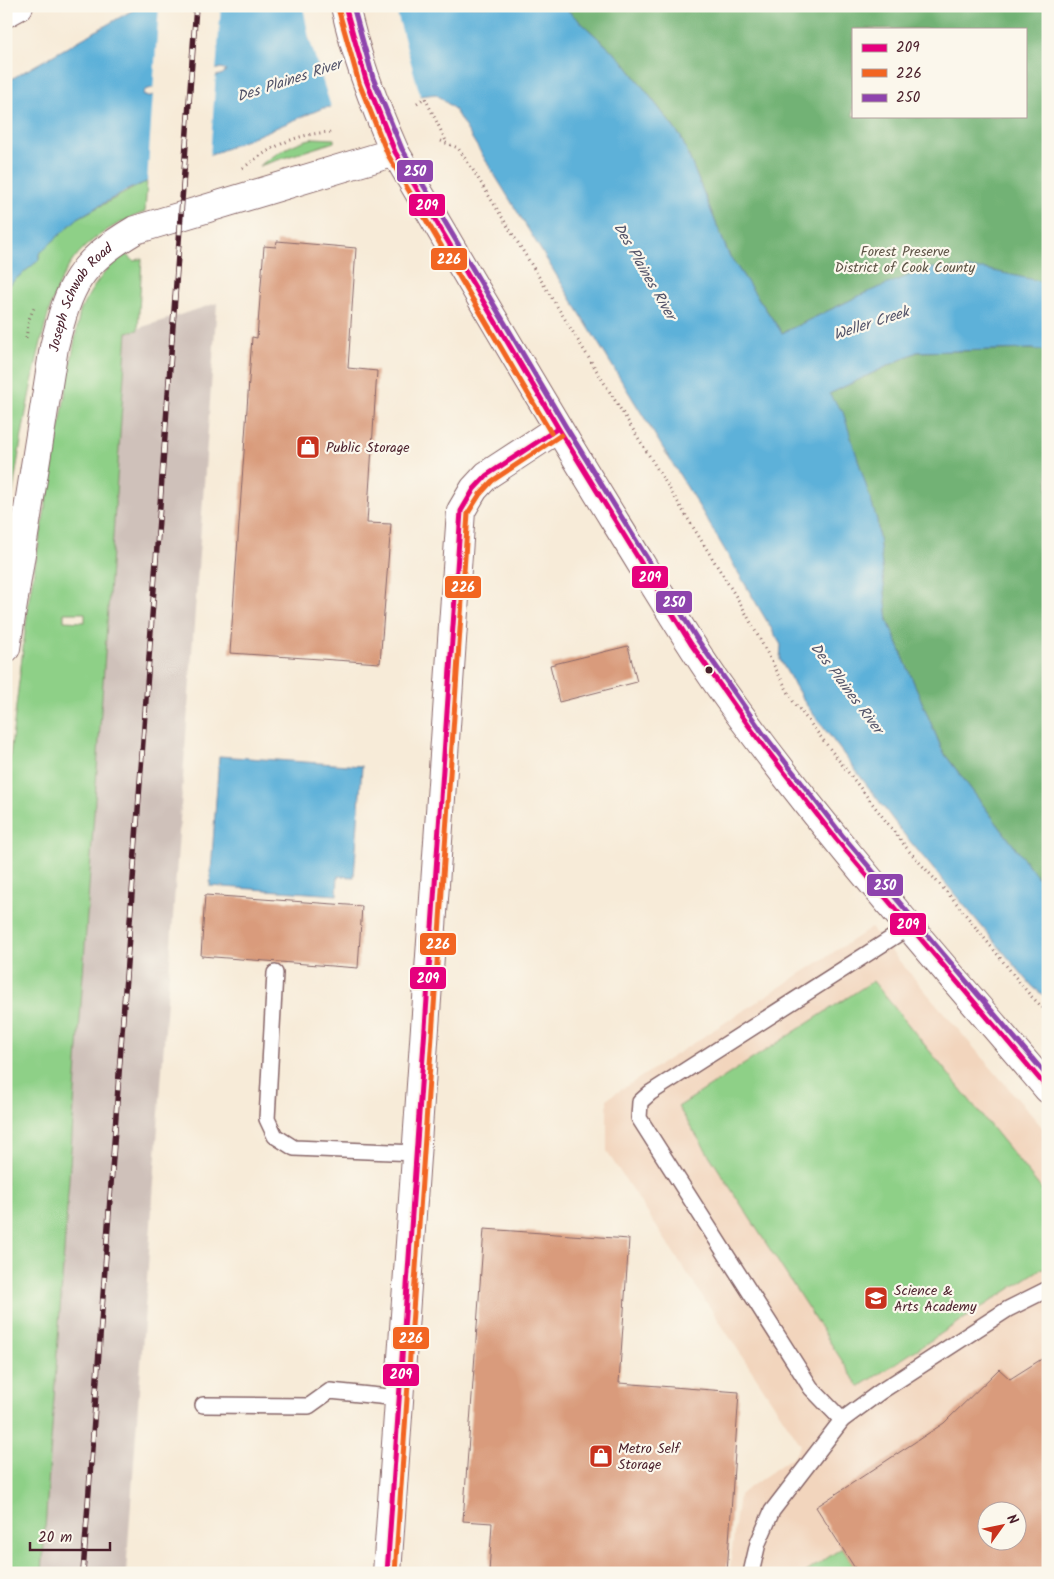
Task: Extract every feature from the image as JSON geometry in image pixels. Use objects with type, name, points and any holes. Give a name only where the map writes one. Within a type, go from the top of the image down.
[{"type":"main road","points":[[6,13],[19,6]]},
{"type":"main road","points":[[345,6],[375,108],[395,152],[557,429],[716,681],[778,768],[909,927],[1048,1089]]},
{"type":"main road","name":"Joseph Schwab Road","points":[[6,648],[49,371],[60,320],[79,277],[107,247],[135,230],[395,152]]},
{"type":"main road","points":[[387,1573],[461,511],[474,489],[487,475],[557,429]]},
{"type":"lane","points":[[842,1420],[811,1388],[638,1118],[640,1102],[650,1092],[909,927]]},
{"type":"lane","points":[[275,973],[267,1119],[275,1136],[294,1148],[416,1153]]},
{"type":"lane","points":[[752,1573],[758,1543],[772,1511],[842,1420],[880,1392],[1000,1314],[1048,1289]]},
{"type":"lane","points":[[203,1405],[309,1406],[330,1391],[399,1398]]},
{"type":"path","points":[[417,103],[425,98],[446,141]]},
{"type":"path","points":[[441,141],[446,141],[458,148],[474,170],[743,608],[793,701],[909,851],[953,899],[1029,994],[1048,1013]]},
{"type":"shaded area","points":[[217,303],[126,1573],[42,1573],[127,332]]},
{"type":"shaded area","name":"Science & Arts Academy","points":[[871,928],[1048,1134],[1048,1573],[729,1573],[739,1495],[795,1455],[801,1445],[607,1152],[607,1099]]},
{"type":"green space","name":"Forest Preserve District of Cook County","points":[[563,6],[1048,6],[1048,283],[1035,282],[863,294],[782,333],[729,255],[681,137],[623,61]]},
{"type":"green space","points":[[314,138],[334,139],[334,142],[259,166],[285,149]]},
{"type":"green space","points":[[147,181],[145,212],[109,229],[85,247],[70,265],[57,289],[48,315],[33,377],[6,533],[6,287],[39,260],[39,254],[78,218]]},
{"type":"green space","points":[[125,253],[134,261],[142,258],[138,330],[127,332],[42,1573],[6,1573],[6,789],[29,599],[80,311],[99,279]],"holes":[[[64,613],[85,613],[85,622],[64,621]]]},
{"type":"green space","points":[[1032,349],[1048,351],[1048,891],[943,752],[888,621],[877,520],[829,394],[917,352]]},
{"type":"green space","points":[[873,981],[1048,1197],[1048,1266],[859,1387],[678,1107]]},
{"type":"green space","points":[[842,1548],[858,1573],[805,1573]]},
{"type":"water","points":[[140,6],[563,6],[623,61],[681,137],[729,255],[782,333],[863,294],[928,268],[985,269],[1048,283],[1048,351],[1032,349],[917,352],[829,394],[843,412],[877,520],[888,621],[943,752],[1048,891],[1048,999],[1033,987],[903,833],[805,703],[780,660],[781,645],[703,513],[454,109],[436,94],[323,108],[127,190],[78,218],[39,254],[39,260],[6,287],[6,82]],"holes":[[[397,14],[398,18],[310,41],[309,38]],[[221,68],[226,70],[223,74],[147,97],[143,94],[145,90]]]},
{"type":"water","points":[[219,756],[362,766],[354,877],[338,876],[337,895],[210,886]]},
{"type":"pier","points":[[159,6],[221,6],[216,72],[153,91]]},
{"type":"pier","points":[[303,6],[395,6],[421,98],[332,110],[309,38]]},
{"type":"pier","points":[[216,73],[210,157],[147,183],[153,93]]},
{"type":"building","name":"Public Storage","points":[[277,241],[356,248],[348,368],[377,371],[367,523],[391,524],[380,663],[230,653],[252,337],[257,338],[264,246],[276,247]]},
{"type":"building","points":[[628,646],[637,682],[559,702],[550,665]]},
{"type":"building","points":[[205,895],[362,906],[358,968],[201,956]]},
{"type":"building","name":"Metro Self Storage","points":[[484,1229],[629,1239],[619,1383],[739,1392],[727,1573],[489,1573],[492,1523],[463,1521]]},
{"type":"building","points":[[1048,1355],[1048,1573],[858,1573],[816,1507],[944,1423],[999,1369],[1010,1379]]},
{"type":"railway","points":[[83,1573],[196,6]]},
{"type":"transit line","name":"209","points":[[345,6],[366,80],[395,152],[560,431],[691,644],[756,736],[836,839],[1048,1089]]},
{"type":"transit line","name":"250","points":[[353,6],[373,78],[402,149],[566,427],[697,639],[762,732],[842,835],[1048,1077]]},
{"type":"transit line","name":"226","points":[[338,8],[359,83],[388,155],[551,433]]},
{"type":"transit line","name":"209","points":[[387,1573],[461,511],[474,489],[487,475],[557,429]]},
{"type":"transit line","name":"226","points":[[395,1573],[468,513],[480,494],[492,481],[561,435]]},
{"type":"place","name":"Public Storage","points":[[308,447]]},
{"type":"place","name":"Science & Arts Academy","points":[[876,1298]]},
{"type":"place","name":"Metro Self Storage","points":[[601,1456]]},
{"type":"water label","name":"Des Plaines River","points":[[289,80]]},
{"type":"water label","name":"Des Plaines River","points":[[645,271]]},
{"type":"water label","name":"Weller Creek","points":[[871,323]]},
{"type":"water label","name":"Des Plaines River","points":[[847,688]]}]
